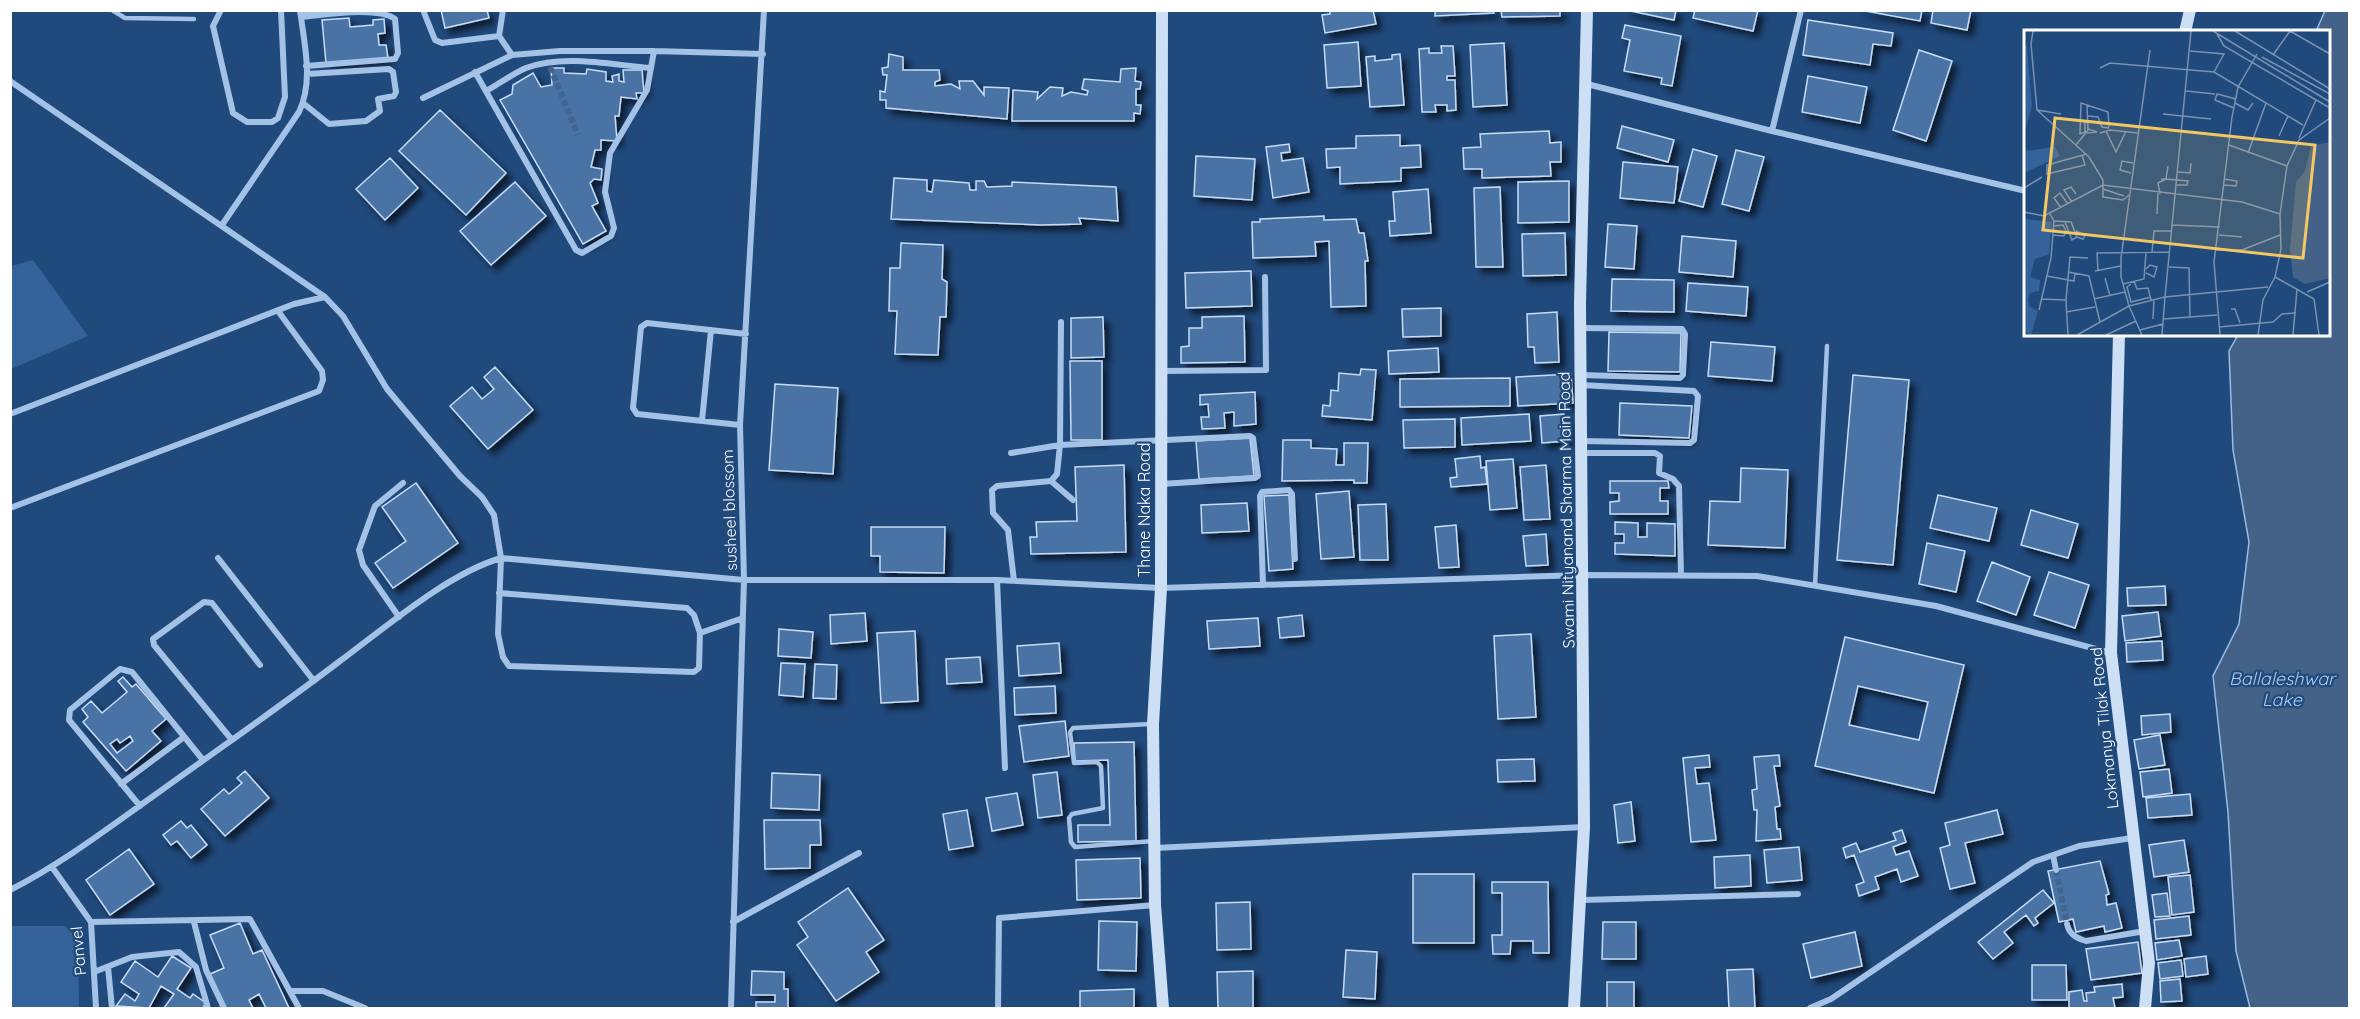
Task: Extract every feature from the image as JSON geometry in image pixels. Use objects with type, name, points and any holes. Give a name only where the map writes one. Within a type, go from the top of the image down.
[{"type":"street","points":[[221,10],[213,26],[233,113],[247,122],[272,122],[278,118],[285,97],[281,10]]},
{"type":"street","points":[[301,13],[327,10]]},
{"type":"street","points":[[423,10],[435,40],[442,43],[499,36]]},
{"type":"street","points":[[503,10],[499,36],[512,55]]},
{"type":"street","name":"susheel blossom","points":[[731,1008],[744,580],[740,425],[764,10]]},
{"type":"street","name":"Thane Naka Road","points":[[1162,10],[1161,588],[1153,724],[1155,904],[1163,1008]]},
{"type":"street","name":"Swami Nityanand Sharma Main Road","points":[[1574,1008],[1582,900],[1584,827],[1584,575],[1580,328],[1587,10]]},
{"type":"street","points":[[1772,132],[1801,10]]},
{"type":"street","points":[[2185,30],[2190,10]]},
{"type":"street","points":[[301,13],[364,12],[390,15],[395,19],[398,53],[395,59],[306,66]]},
{"type":"street","points":[[222,225],[303,103],[307,74],[301,13]]},
{"type":"street","points":[[423,98],[512,55],[560,51],[763,54]]},
{"type":"street","points":[[475,72],[576,250],[582,253],[611,236],[614,228],[605,192],[610,153],[647,90],[654,51]]},
{"type":"street","points":[[486,91],[526,68],[566,62],[651,68]]},
{"type":"street","points":[[303,103],[329,124],[366,121],[380,111],[380,98],[394,96],[396,92],[393,72],[389,69],[307,74]]},
{"type":"street","points":[[10,81],[325,297],[343,316],[387,389],[460,476],[482,497],[494,515],[501,558],[499,593],[498,634],[503,657],[509,666],[694,672],[699,668],[700,633],[694,615],[687,608],[499,593]]},
{"type":"street","points":[[1587,84],[1772,132],[2024,191]]},
{"type":"street","points":[[1160,371],[1266,370],[1265,278]]},
{"type":"street","points":[[10,414],[278,311],[325,297]]},
{"type":"street","points":[[10,508],[319,391],[323,380],[322,371],[278,311]]},
{"type":"street","points":[[1014,581],[1008,530],[993,513],[992,490],[997,486],[1051,481],[1057,474],[1060,445],[1061,322]]},
{"type":"street","points":[[740,425],[637,414],[633,408],[641,327],[647,323],[746,334]]},
{"type":"street","points":[[1580,328],[1682,328],[1685,334],[1683,375],[1680,378],[1581,380]]},
{"type":"street","points":[[702,421],[711,330]]},
{"type":"street","name":"Lokmanya Tilak Road","points":[[2119,336],[2111,653],[2132,838],[2150,963],[2145,1008]]},
{"type":"street","points":[[1581,380],[1694,391],[1698,396],[1694,440],[1690,443],[1582,447]]},
{"type":"street","points":[[1011,453],[1060,445],[1250,436],[1254,438],[1258,476],[1161,484]]},
{"type":"street","points":[[1582,447],[1655,453],[1660,456],[1659,473],[1673,479],[1679,486],[1681,575]]},
{"type":"street","points":[[1051,481],[1072,500]]},
{"type":"street","points":[[399,617],[363,565],[359,550],[375,506],[403,483]]},
{"type":"street","points":[[1263,585],[1260,496],[1262,492],[1289,490],[1292,494],[1295,559]]},
{"type":"street","points":[[218,558],[314,681]]},
{"type":"street","points":[[10,890],[52,867],[140,806],[399,617],[461,576],[501,558],[744,580],[997,580],[1161,588],[1584,575],[1757,576],[1936,606],[2111,653]]},
{"type":"street","points":[[997,580],[1005,768]]},
{"type":"street","points":[[232,740],[154,645],[153,639],[204,602],[212,603],[261,665]]},
{"type":"street","points":[[700,633],[743,618]]},
{"type":"street","points":[[140,806],[69,720],[70,710],[120,669],[132,672],[203,760]]},
{"type":"street","points":[[121,784],[184,737]]},
{"type":"street","points":[[1154,844],[1584,827]]},
{"type":"street","points":[[1810,1008],[1831,999],[2033,862],[2079,846],[2132,838]]},
{"type":"street","points":[[733,922],[859,853]]},
{"type":"street","points":[[2053,855],[2056,870]]},
{"type":"street","name":"Panvel","points":[[52,867],[91,922],[96,1008]]},
{"type":"street","points":[[1582,900],[1798,894]]},
{"type":"street","points":[[998,1008],[999,918],[1155,904]]},
{"type":"street","points":[[91,922],[194,922],[250,919],[300,1008]]},
{"type":"street","points":[[194,922],[206,970],[224,1008]]},
{"type":"street","points":[[2067,924],[2068,930],[2078,939],[2085,941],[2145,931]]},
{"type":"street","points":[[94,972],[132,957],[179,952],[196,967],[208,1008]]},
{"type":"street","points":[[108,967],[112,1008]]},
{"type":"street","points":[[292,991],[322,992],[365,1008]]},
{"type":"lane","points":[[112,10],[125,18],[194,20]]},
{"type":"lane","points":[[1815,586],[1827,346]]},
{"type":"lane","points":[[1153,724],[1072,728],[1070,732],[1074,763],[1098,762],[1101,766],[1103,808],[1072,814],[1069,818],[1071,842],[1075,847],[1154,844]]},
{"type":"shaded area","points":[[33,260],[88,336],[11,369],[11,266]]},
{"type":"shaded area","points":[[11,926],[65,926],[78,940],[79,1008],[11,1008]]},
{"type":"water","name":"Ballaleshwar Lake","points":[[2325,11],[2350,11],[2349,1008],[2250,1008],[2236,951],[2228,812],[2213,676],[2239,624],[2249,542],[2233,450],[2229,351],[2237,336],[2330,336],[2330,30],[2316,30]]},
{"type":"building","points":[[441,10],[487,10],[489,18],[445,28]]},
{"type":"building","points":[[1330,10],[1373,10],[1376,24],[1325,33],[1322,15],[1330,14]]},
{"type":"building","points":[[1435,10],[1493,10],[1494,13],[1435,16]]},
{"type":"building","points":[[1501,10],[1560,10],[1560,16],[1502,17]]},
{"type":"building","points":[[1626,10],[1676,10],[1674,20]]},
{"type":"building","points":[[1695,10],[1758,10],[1753,31],[1693,18]]},
{"type":"building","points":[[1860,10],[1922,10],[1920,21]]},
{"type":"building","points":[[1933,10],[1971,10],[1967,30],[1931,23]]},
{"type":"building","points":[[349,18],[350,27],[373,25],[373,20],[384,19],[385,33],[378,34],[379,45],[386,45],[388,58],[326,63],[322,20]]},
{"type":"building","points":[[1808,20],[1893,33],[1891,46],[1873,44],[1870,65],[1803,55]]},
{"type":"building","points":[[1625,25],[1681,36],[1672,86],[1661,84],[1662,78],[1624,71],[1630,40],[1622,38]]},
{"type":"building","points":[[1358,42],[1361,86],[1327,88],[1324,45]]},
{"type":"building","points":[[1504,43],[1507,105],[1473,107],[1470,45]]},
{"type":"building","points":[[1441,46],[1453,46],[1455,76],[1447,76],[1447,80],[1455,80],[1456,110],[1447,111],[1447,105],[1435,105],[1436,112],[1422,112],[1419,49],[1429,48],[1429,53],[1442,53]]},
{"type":"building","points":[[1919,50],[1952,61],[1926,141],[1893,130]]},
{"type":"building","points":[[889,54],[903,57],[903,70],[939,70],[940,80],[935,82],[935,86],[951,84],[960,89],[959,81],[973,81],[984,95],[984,87],[1009,88],[1007,119],[886,108],[886,100],[880,100],[880,91],[885,92],[887,75],[883,75],[882,68],[888,67]]},
{"type":"building","points":[[1400,54],[1404,105],[1370,107],[1366,57],[1375,56],[1375,61],[1392,59],[1392,55]]},
{"type":"building","points":[[551,68],[564,68],[564,73],[586,74],[587,69],[606,72],[606,81],[613,82],[612,76],[619,74],[619,81],[624,82],[623,70],[642,70],[644,93],[636,93],[637,99],[621,97],[619,116],[615,116],[617,141],[601,140],[601,150],[595,150],[591,167],[602,169],[601,180],[594,179],[590,183],[598,203],[592,206],[606,231],[583,244],[500,100],[512,94],[513,85],[533,73],[541,87],[552,85]]},
{"type":"building","points":[[1136,68],[1135,81],[1141,82],[1140,89],[1136,89],[1136,105],[1141,105],[1140,114],[1134,113],[1134,121],[1012,121],[1013,90],[1038,92],[1037,99],[1050,87],[1063,88],[1062,96],[1071,92],[1087,95],[1088,91],[1082,89],[1084,79],[1120,82],[1121,69]]},
{"type":"building","points":[[1808,76],[1867,87],[1860,123],[1802,112]]},
{"type":"building","points":[[440,110],[506,173],[466,215],[399,151]]},
{"type":"building","points":[[1622,126],[1674,140],[1668,162],[1617,148]]},
{"type":"building","points":[[1549,131],[1550,143],[1561,142],[1561,162],[1550,162],[1551,176],[1482,178],[1482,169],[1464,169],[1463,148],[1481,147],[1480,134]]},
{"type":"building","points":[[1400,135],[1400,146],[1420,145],[1421,167],[1401,168],[1401,181],[1340,184],[1340,167],[1327,168],[1326,149],[1356,148],[1356,136]]},
{"type":"building","points":[[1289,144],[1290,152],[1281,153],[1282,161],[1303,158],[1309,192],[1273,198],[1266,147]]},
{"type":"building","points":[[1693,149],[1717,156],[1703,207],[1679,201]]},
{"type":"building","points":[[1736,150],[1764,157],[1749,211],[1722,204]]},
{"type":"building","points":[[1196,156],[1255,159],[1252,200],[1194,196]]},
{"type":"building","points":[[390,158],[418,188],[385,220],[356,189]]},
{"type":"building","points":[[1623,162],[1678,167],[1674,203],[1620,198]]},
{"type":"building","points":[[894,178],[927,180],[927,191],[932,192],[934,180],[969,183],[970,190],[976,190],[976,181],[984,181],[987,187],[1012,186],[1012,182],[1116,187],[1118,221],[1079,218],[1081,224],[1041,225],[891,219]]},
{"type":"building","points":[[1569,181],[1569,222],[1518,223],[1518,182]]},
{"type":"building","points":[[515,182],[546,216],[491,265],[460,231]]},
{"type":"building","points":[[1500,187],[1503,267],[1476,267],[1474,188]]},
{"type":"building","points":[[1428,189],[1431,233],[1390,236],[1389,221],[1395,221],[1393,192]]},
{"type":"building","points":[[1324,216],[1324,220],[1356,219],[1359,233],[1364,233],[1368,261],[1365,261],[1366,306],[1331,307],[1329,241],[1315,242],[1316,256],[1253,258],[1252,222],[1260,222],[1260,219]]},
{"type":"building","points":[[1608,224],[1637,226],[1634,269],[1605,267]]},
{"type":"building","points":[[1565,233],[1566,275],[1523,276],[1522,234]]},
{"type":"building","points":[[1682,236],[1736,241],[1733,277],[1679,272]]},
{"type":"building","points":[[901,243],[943,245],[942,279],[947,282],[946,317],[940,317],[938,355],[895,354],[897,311],[889,311],[890,268],[900,268]]},
{"type":"building","points":[[1251,271],[1252,306],[1186,308],[1185,273]]},
{"type":"building","points":[[1612,279],[1674,280],[1674,312],[1611,311]]},
{"type":"building","points":[[1688,283],[1748,287],[1746,316],[1686,311]]},
{"type":"building","points":[[1441,308],[1441,336],[1403,337],[1402,309]]},
{"type":"building","points":[[1557,312],[1559,362],[1535,363],[1534,347],[1528,347],[1527,314]]},
{"type":"building","points":[[1244,316],[1245,362],[1181,363],[1181,347],[1189,346],[1189,328],[1202,328],[1202,317]]},
{"type":"building","points":[[1103,317],[1104,357],[1071,358],[1071,318]]},
{"type":"building","points":[[1609,332],[1681,333],[1680,372],[1608,371]]},
{"type":"building","points":[[1711,342],[1775,347],[1772,381],[1708,376]]},
{"type":"building","points":[[1438,348],[1439,372],[1389,374],[1388,351]]},
{"type":"building","points":[[1070,361],[1102,361],[1102,440],[1071,440]]},
{"type":"building","points":[[495,367],[533,410],[488,449],[450,406],[472,387],[482,399],[494,389],[484,377]]},
{"type":"building","points":[[1361,369],[1376,370],[1372,420],[1322,416],[1323,405],[1330,406],[1331,390],[1338,391],[1339,373],[1360,375]]},
{"type":"building","points":[[1571,374],[1573,403],[1518,406],[1516,377]]},
{"type":"building","points":[[1853,375],[1909,380],[1893,565],[1837,560]]},
{"type":"building","points":[[1510,378],[1510,406],[1400,407],[1400,379]]},
{"type":"building","points":[[775,384],[838,388],[833,474],[769,470]]},
{"type":"building","points":[[1255,392],[1256,424],[1234,426],[1234,412],[1224,413],[1225,428],[1202,429],[1201,417],[1209,417],[1208,404],[1200,405],[1200,395]]},
{"type":"building","points":[[1620,403],[1692,406],[1689,438],[1619,435]]},
{"type":"building","points":[[1529,414],[1531,441],[1462,445],[1461,418]]},
{"type":"building","points":[[1564,414],[1567,441],[1542,443],[1540,416]]},
{"type":"building","points":[[1455,419],[1455,447],[1404,448],[1403,420]]},
{"type":"building","points":[[1250,438],[1254,476],[1199,479],[1196,441]]},
{"type":"building","points":[[1283,440],[1311,440],[1311,448],[1337,449],[1336,465],[1344,465],[1344,443],[1368,443],[1367,483],[1354,483],[1354,480],[1282,481]]},
{"type":"building","points":[[1480,456],[1481,468],[1485,467],[1487,484],[1451,487],[1450,478],[1457,477],[1455,459]]},
{"type":"building","points":[[1513,459],[1517,508],[1490,510],[1486,461]]},
{"type":"building","points":[[1124,465],[1126,552],[1031,554],[1030,537],[1037,537],[1036,522],[1077,521],[1075,467]]},
{"type":"building","points":[[1546,465],[1550,519],[1524,520],[1520,467]]},
{"type":"building","points":[[1741,468],[1788,470],[1785,548],[1708,545],[1710,501],[1740,502]]},
{"type":"building","points":[[1610,481],[1668,481],[1669,488],[1660,488],[1660,501],[1668,501],[1668,514],[1610,514],[1610,502],[1619,501],[1619,493],[1610,493]]},
{"type":"building","points":[[416,483],[458,543],[393,588],[375,563],[406,541],[382,507]]},
{"type":"building","points":[[1349,491],[1354,557],[1321,559],[1316,494]]},
{"type":"building","points":[[1289,495],[1293,569],[1269,571],[1264,496]]},
{"type":"building","points":[[1938,495],[1997,508],[1989,541],[1930,528]]},
{"type":"building","points":[[1247,503],[1249,531],[1202,533],[1201,505]]},
{"type":"building","points":[[1386,504],[1388,560],[1360,560],[1358,505]]},
{"type":"building","points":[[2031,510],[2078,524],[2068,558],[2021,545]]},
{"type":"building","points":[[1615,522],[1638,523],[1638,537],[1647,537],[1647,523],[1675,524],[1675,556],[1615,554],[1615,543],[1624,543],[1624,534],[1615,534]]},
{"type":"building","points":[[1456,525],[1459,567],[1439,568],[1435,527]]},
{"type":"building","points":[[871,527],[945,527],[944,573],[880,572],[880,556],[871,556]]},
{"type":"building","points":[[1546,534],[1548,565],[1526,566],[1523,536]]},
{"type":"building","points":[[1927,543],[1965,551],[1956,592],[1919,584]]},
{"type":"building","points":[[1992,562],[2030,577],[2016,615],[1977,601]]},
{"type":"building","points":[[2049,572],[2089,585],[2075,628],[2034,615]]},
{"type":"building","points":[[2165,586],[2166,605],[2128,606],[2127,588]]},
{"type":"building","points":[[2158,612],[2161,636],[2125,641],[2122,616]]},
{"type":"building","points":[[865,613],[867,641],[831,644],[830,615]]},
{"type":"building","points":[[1302,615],[1304,636],[1280,638],[1278,618]]},
{"type":"building","points":[[1258,618],[1260,646],[1209,649],[1207,621]]},
{"type":"building","points":[[779,629],[813,632],[811,658],[778,656]]},
{"type":"building","points":[[915,631],[918,701],[881,703],[877,633]]},
{"type":"building","points":[[1531,634],[1536,717],[1498,719],[1494,636]]},
{"type":"building","points":[[1845,637],[1964,665],[1934,793],[1815,766]],"holes":[[[1858,686],[1928,702],[1919,740],[1849,725]]]},
{"type":"building","points":[[2162,641],[2163,660],[2127,662],[2126,643]]},
{"type":"building","points":[[1059,643],[1061,673],[1019,676],[1017,646]]},
{"type":"building","points":[[980,657],[982,682],[947,684],[946,659]]},
{"type":"building","points":[[781,663],[805,664],[803,697],[779,695]]},
{"type":"building","points":[[815,664],[837,665],[836,699],[813,698]]},
{"type":"building","points":[[123,677],[132,687],[136,684],[166,719],[152,731],[161,741],[126,771],[83,722],[88,717],[82,709],[91,701],[102,713],[127,692],[118,681]],"holes":[[[130,736],[133,741],[117,753],[110,744],[117,739],[120,743]]]},
{"type":"building","points":[[1055,686],[1056,713],[1015,715],[1014,688]]},
{"type":"building","points":[[2170,714],[2171,732],[2142,735],[2141,716]]},
{"type":"building","points":[[1065,721],[1069,756],[1024,762],[1019,726]]},
{"type":"building","points":[[2160,735],[2165,765],[2139,769],[2134,740]]},
{"type":"building","points":[[1134,742],[1136,841],[1078,842],[1078,825],[1110,825],[1108,760],[1075,761],[1074,743]]},
{"type":"building","points":[[1709,755],[1710,767],[1695,768],[1697,784],[1709,783],[1716,840],[1691,842],[1683,758]]},
{"type":"building","points":[[1779,755],[1780,766],[1774,766],[1780,806],[1775,807],[1777,829],[1780,829],[1781,839],[1756,841],[1757,810],[1754,810],[1752,790],[1757,789],[1754,757]]},
{"type":"building","points":[[1534,759],[1535,781],[1498,782],[1497,760]]},
{"type":"building","points":[[2169,769],[2172,793],[2143,797],[2140,772]]},
{"type":"building","points":[[245,771],[269,798],[225,836],[201,809],[224,789],[229,794],[242,783],[237,778]]},
{"type":"building","points":[[1057,772],[1062,815],[1038,818],[1033,775]]},
{"type":"building","points":[[772,773],[820,775],[819,810],[771,808]]},
{"type":"building","points":[[1017,793],[1023,825],[992,831],[986,798]]},
{"type":"building","points":[[2190,794],[2192,815],[2148,818],[2146,798]]},
{"type":"building","points":[[1631,802],[1635,841],[1618,843],[1614,805]]},
{"type":"building","points":[[967,810],[973,846],[949,850],[943,814]]},
{"type":"building","points":[[1997,810],[2003,834],[1965,843],[1975,883],[1950,889],[1940,848],[1950,845],[1945,823]]},
{"type":"building","points":[[764,820],[820,820],[821,845],[810,845],[810,868],[765,869]]},
{"type":"building","points":[[181,821],[187,828],[191,825],[207,845],[191,858],[177,841],[171,845],[163,835]]},
{"type":"building","points":[[1902,830],[1906,842],[1893,847],[1896,855],[1909,851],[1918,876],[1901,882],[1897,869],[1875,877],[1879,889],[1859,896],[1856,885],[1864,882],[1854,855],[1846,858],[1843,848],[1856,843],[1860,852],[1896,840],[1893,833]]},
{"type":"building","points":[[2184,840],[2189,872],[2154,877],[2149,845]]},
{"type":"building","points":[[1799,847],[1802,880],[1767,883],[1764,850]]},
{"type":"building","points":[[129,849],[154,884],[110,915],[86,880]]},
{"type":"building","points":[[1750,855],[1751,886],[1715,888],[1714,857]]},
{"type":"building","points":[[1140,858],[1141,898],[1077,900],[1076,860]]},
{"type":"building","points":[[2100,861],[2109,894],[2106,895],[2107,905],[2116,903],[2122,928],[2105,932],[2104,926],[2076,932],[2073,919],[2059,922],[2048,871]]},
{"type":"building","points":[[1413,874],[1474,874],[1474,943],[1413,943]]},
{"type":"building","points":[[2190,875],[2194,912],[2172,915],[2168,877]]},
{"type":"building","points":[[1492,882],[1548,882],[1549,953],[1533,953],[1533,941],[1511,941],[1510,954],[1493,954],[1492,935],[1502,935],[1502,893],[1492,893]]},
{"type":"building","points":[[848,888],[884,940],[866,952],[879,972],[836,1001],[797,945],[808,937],[798,922]]},
{"type":"building","points":[[2043,890],[2054,903],[2035,918],[2038,923],[2034,926],[2026,915],[2004,932],[2013,943],[1993,959],[1978,942]]},
{"type":"building","points":[[2167,893],[2170,916],[2155,917],[2152,895]]},
{"type":"building","points":[[1250,902],[1251,949],[1217,950],[1216,903]]},
{"type":"building","points":[[2189,916],[2191,935],[2156,939],[2154,920]]},
{"type":"building","points":[[1099,921],[1137,922],[1136,971],[1098,970]]},
{"type":"building","points":[[1603,922],[1636,922],[1636,959],[1602,959]]},
{"type":"building","points":[[240,923],[253,954],[262,950],[289,1008],[266,1008],[259,994],[249,1000],[253,1008],[225,1008],[210,974],[224,968],[210,935]]},
{"type":"building","points":[[1855,932],[1862,966],[1811,978],[1803,944]]},
{"type":"building","points":[[2179,940],[2182,956],[2157,960],[2155,943]]},
{"type":"building","points":[[2138,942],[2142,973],[2091,980],[2086,949]]},
{"type":"building","points":[[1346,950],[1377,952],[1375,999],[1343,997]]},
{"type":"building","points":[[172,956],[191,968],[177,989],[190,998],[193,994],[206,1003],[203,1008],[164,1008],[174,994],[161,986],[149,1008],[116,1006],[125,994],[135,1001],[139,994],[121,982],[135,961],[158,977]]},
{"type":"building","points":[[2206,956],[2208,974],[2186,977],[2184,959]]},
{"type":"building","points":[[2181,960],[2183,976],[2160,979],[2158,963]]},
{"type":"building","points":[[2032,965],[2066,965],[2067,1000],[2032,1000]]},
{"type":"building","points":[[1753,969],[1755,1008],[1729,1008],[1727,970]]},
{"type":"building","points":[[752,971],[784,972],[784,989],[788,989],[788,1008],[756,1008],[756,1002],[775,1002],[775,995],[751,995]]},
{"type":"building","points":[[1253,971],[1253,1008],[1218,1008],[1217,972]]},
{"type":"building","points":[[2180,979],[2182,1001],[2161,1002],[2160,981]]},
{"type":"building","points":[[1607,982],[1634,982],[1634,1008],[1607,1008]]},
{"type":"building","points":[[2122,984],[2123,997],[2113,998],[2115,1008],[2069,1008],[2069,992],[2082,990],[2084,1001],[2087,1001],[2086,993],[2095,992],[2094,987]]},
{"type":"building","points":[[1134,989],[1134,1008],[1080,1008],[1080,991]]},
{"type":"tunnel","points":[[550,67],[578,135]]},
{"type":"tunnel","points":[[2056,870],[2067,924]]}]
